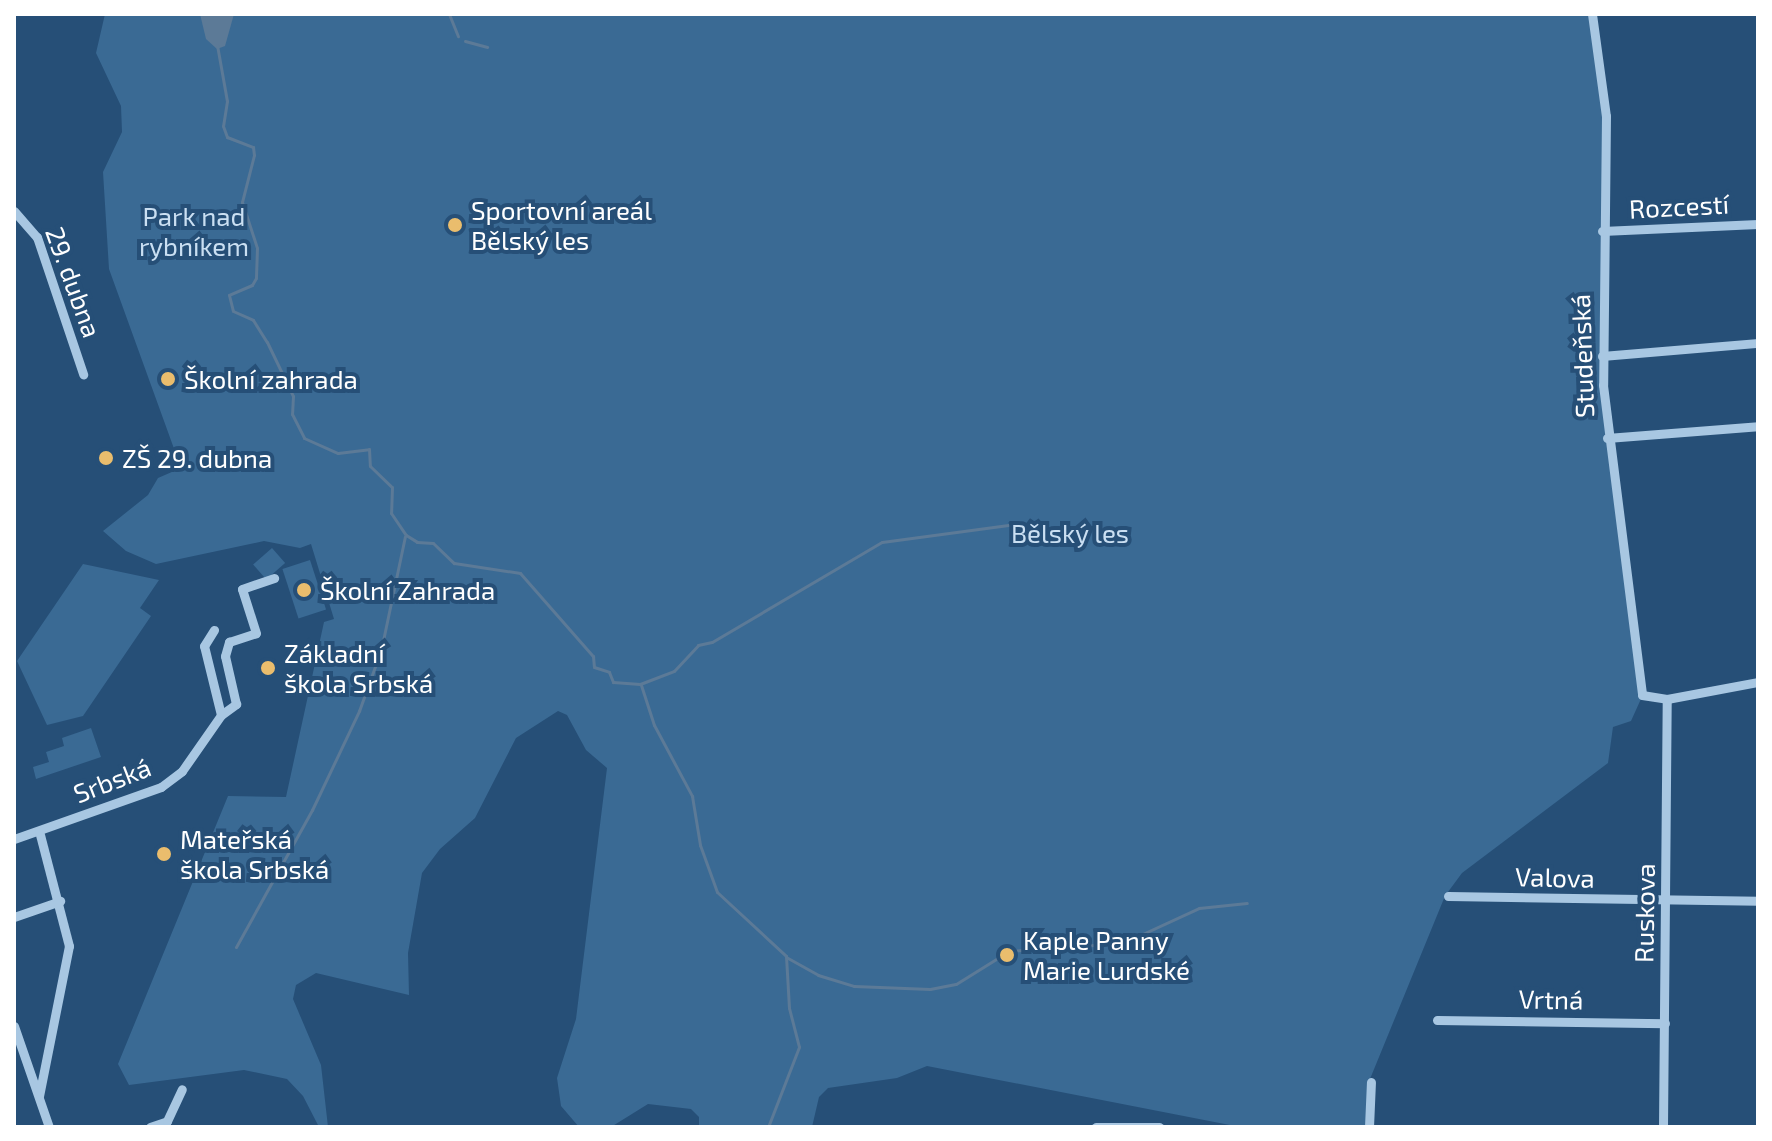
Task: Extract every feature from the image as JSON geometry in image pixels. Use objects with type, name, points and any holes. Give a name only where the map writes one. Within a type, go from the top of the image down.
[{"type":"street","name":"Studeňská","points":[[1592,14],[1606,116],[1602,356],[1607,438],[1642,695],[1667,699]]},
{"type":"street","name":"29. dubna","points":[[14,211],[37,237],[83,374]]},
{"type":"street","name":"Rozcestí","points":[[1602,231],[1758,224]]},
{"type":"street","points":[[1602,356],[1758,343]]},
{"type":"street","points":[[1607,438],[1758,426]]},
{"type":"street","name":"Srbská","points":[[14,839],[161,787],[182,771],[221,715],[236,704],[225,656],[229,642],[256,633],[242,589],[274,578]]},
{"type":"street","points":[[214,630],[204,646],[221,715]]},
{"type":"street","points":[[1667,699],[1758,682]]},
{"type":"street","name":"Ruskova","points":[[1663,1127],[1667,699]]},
{"type":"street","points":[[39,831],[60,901],[69,946],[39,1096]]},
{"type":"street","name":"Valova","points":[[1448,896],[1758,901]]},
{"type":"street","points":[[14,917],[60,901]]},
{"type":"street","name":"Vrtná","points":[[1437,1020],[1665,1023]]},
{"type":"street","points":[[14,1026],[49,1127]]},
{"type":"street","points":[[1369,1127],[1371,1082]]},
{"type":"street","points":[[150,1127],[167,1121],[182,1089]]},
{"type":"street","points":[[1096,1127],[1159,1127]]},
{"type":"green space","name":"Bělský les","points":[[105,14],[1595,14],[1608,113],[1607,382],[1645,690],[1631,721],[1613,727],[1608,763],[1462,873],[1445,896],[1370,1079],[1367,1127],[1240,1127],[927,1066],[897,1078],[828,1088],[819,1097],[812,1127],[699,1127],[699,1117],[691,1109],[648,1104],[611,1127],[579,1127],[561,1106],[557,1078],[576,1019],[607,768],[586,750],[567,715],[558,711],[516,738],[475,818],[440,849],[422,873],[408,953],[409,995],[316,973],[296,985],[293,999],[321,1065],[328,1127],[319,1127],[303,1096],[287,1079],[244,1070],[129,1085],[118,1064],[228,796],[286,797],[324,622],[334,619],[311,544],[300,548],[264,541],[156,564],[126,551],[103,531],[148,495],[158,478],[181,468],[109,269],[103,172],[122,132],[121,106],[96,53]]},
{"type":"green space","points":[[272,548],[285,563],[266,579],[253,564]]},
{"type":"green space","name":"Školní Zahrada","points":[[310,560],[326,609],[298,618],[282,569]]},
{"type":"green space","points":[[83,564],[159,580],[140,608],[151,616],[83,716],[47,725],[17,661]]},
{"type":"green space","points":[[91,728],[101,757],[36,779],[33,767],[49,762],[46,752],[64,746],[62,738]]},
{"type":"shaded area","points":[[200,14],[234,14],[225,46],[217,49],[206,39]]},
{"type":"waterway","points":[[449,14],[458,36]]},
{"type":"waterway","points":[[465,41],[487,47]]},
{"type":"waterway","points":[[217,45],[227,101],[223,126],[227,137],[253,147],[254,155],[242,202],[257,248],[256,278],[252,285],[229,295],[233,311],[253,320],[267,342],[293,396],[292,414],[304,438],[338,453],[369,449],[370,466],[392,487],[391,513],[406,535],[417,542],[433,543],[454,563],[520,573],[593,656],[594,667],[609,672],[613,682],[640,684],[674,671],[698,645],[712,642],[882,542],[1016,524]]},
{"type":"waterway","points":[[236,947],[312,810],[359,711],[381,650],[405,536]]},
{"type":"waterway","points":[[641,685],[654,725],[692,796],[700,845],[717,892],[786,956],[789,1008],[799,1047],[768,1127]]},
{"type":"waterway","points":[[786,957],[818,975],[854,986],[930,989],[956,984],[1009,951],[1123,943],[1199,908],[1247,903]]},
{"type":"place","name":"Sportovní areál Bělský les","points":[[455,225]]},
{"type":"place","name":"Školní zahrada","points":[[168,379]]},
{"type":"place","name":"ZŠ 29. dubna","points":[[106,458]]},
{"type":"place","name":"Školní Zahrada","points":[[304,590]]},
{"type":"place","name":"Základní škola Srbská","points":[[268,668]]},
{"type":"place","name":"Mateřská škola Srbská","points":[[164,854]]},
{"type":"place","name":"Kaple Panny Marie Lurdské","points":[[1007,955]]},
{"type":"park label","name":"Park nad rybníkem","points":[[194,231]]}]
